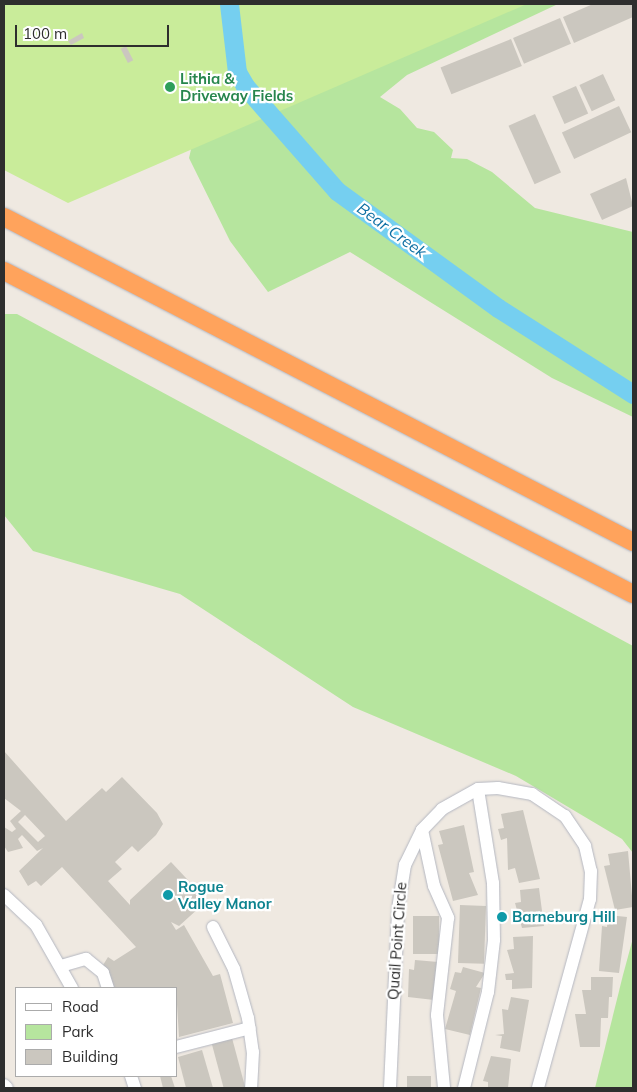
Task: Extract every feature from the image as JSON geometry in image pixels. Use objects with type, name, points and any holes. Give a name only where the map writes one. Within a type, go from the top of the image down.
[{"type":"highway","points":[[4,216],[633,542]]},
{"type":"highway","points":[[4,270],[633,594]]},
{"type":"street","name":"Quail Point Circle","points":[[390,1088],[400,884],[422,830],[447,805],[478,790],[509,789],[542,798],[572,824],[589,858],[590,899],[538,1088]]},
{"type":"street","points":[[464,1088],[488,992],[494,940],[493,883],[478,790]]},
{"type":"street","points":[[422,830],[434,886],[448,918],[437,1015],[444,1088]]},
{"type":"street","points":[[4,895],[36,926],[72,987]]},
{"type":"street","points":[[213,927],[234,969],[250,1028],[251,1088]]},
{"type":"street","points":[[61,966],[86,959],[103,973],[108,987]]},
{"type":"street","points":[[178,1046],[250,1028]]},
{"type":"green space","name":"Lithia & Driveway Fields","points":[[4,4],[527,4],[68,203],[4,170]]},
{"type":"green space","points":[[463,4],[558,4],[407,75],[380,97],[400,109],[417,128],[434,132],[453,150],[451,158],[467,159],[492,172],[535,208],[633,232],[633,417],[552,378],[350,252],[268,292],[230,241],[189,158],[196,128]]},
{"type":"green space","points":[[4,314],[17,314],[633,646],[633,853],[622,839],[516,776],[353,707],[180,594],[33,551],[4,515]]},
{"type":"green space","points":[[633,938],[633,1088],[595,1088],[623,975]]},
{"type":"building","points":[[593,4],[633,4],[633,17],[574,43],[563,17]]},
{"type":"building","points":[[560,18],[571,44],[524,64],[513,38]]},
{"type":"building","points":[[82,33],[84,38],[71,45],[68,41]]},
{"type":"building","points":[[511,39],[522,66],[451,94],[441,67]]},
{"type":"building","points":[[126,46],[133,60],[128,63],[121,49]]},
{"type":"building","points":[[603,74],[615,100],[592,111],[579,85]]},
{"type":"building","points":[[576,86],[588,113],[564,124],[552,97]]},
{"type":"building","points":[[619,106],[631,132],[574,159],[562,133]]},
{"type":"building","points":[[535,114],[561,172],[535,184],[509,126]]},
{"type":"building","points":[[626,178],[633,206],[602,220],[590,194]]},
{"type":"building","name":"Rogue Valley Manor","points":[[4,751],[66,821],[102,788],[106,792],[122,777],[157,813],[163,824],[156,835],[138,852],[132,846],[115,862],[122,869],[108,881],[130,905],[130,900],[171,862],[201,894],[194,900],[200,907],[179,926],[171,922],[176,930],[184,925],[213,976],[220,974],[233,1023],[179,1037],[178,987],[108,987],[100,970],[108,957],[114,961],[136,947],[62,867],[41,886],[36,881],[28,886],[19,871],[43,848],[37,851],[22,835],[18,839],[23,848],[8,852],[4,846],[4,827],[12,832],[16,829],[10,821],[21,811],[4,798]],"holes":[[[25,815],[45,836],[38,842],[18,822]]]},
{"type":"building","points":[[523,810],[540,879],[519,883],[515,868],[508,870],[507,838],[501,840],[498,829],[504,828],[501,814]]},
{"type":"building","points":[[464,825],[474,872],[469,873],[478,895],[453,901],[438,845],[443,844],[439,831]]},
{"type":"building","points":[[628,851],[633,907],[615,910],[604,866],[610,865],[608,854]]},
{"type":"building","points":[[539,888],[544,926],[522,928],[515,903],[521,902],[520,890]]},
{"type":"building","points":[[460,905],[486,906],[484,964],[458,963]]},
{"type":"building","points":[[608,915],[627,917],[619,973],[599,971],[602,926],[607,927]]},
{"type":"building","points":[[413,916],[439,916],[439,954],[413,954]]},
{"type":"building","points":[[533,936],[532,988],[512,989],[512,980],[506,980],[505,974],[514,973],[507,950],[514,949],[513,937]]},
{"type":"building","points":[[415,960],[438,962],[434,1000],[408,997],[409,969],[414,970]]},
{"type":"building","points":[[463,967],[485,973],[476,987],[481,988],[470,1035],[445,1029],[456,991],[450,989],[455,972],[461,973]]},
{"type":"building","points":[[591,977],[613,977],[612,997],[609,997],[608,1018],[601,1018],[600,1047],[580,1047],[575,1014],[586,1014],[582,990],[591,990]]},
{"type":"building","points":[[511,997],[529,1000],[520,1052],[500,1048],[502,1036],[495,1035],[504,1034],[502,1009],[508,1010]]},
{"type":"building","points":[[232,1038],[245,1088],[224,1088],[212,1043]]},
{"type":"building","points":[[202,1050],[213,1088],[186,1088],[178,1057]]},
{"type":"building","points":[[491,1056],[511,1059],[508,1088],[488,1088],[488,1082],[483,1081]]},
{"type":"building","points":[[407,1076],[431,1076],[431,1088],[407,1088]]},
{"type":"building","points":[[160,1077],[171,1077],[175,1088],[163,1088]]},
{"type":"waterway","name":"Bear Creek","points":[[229,4],[237,72],[245,86],[337,191],[498,308],[633,394]]},
{"type":"place","name":"Lithia & Driveway Fields","points":[[170,87]]},
{"type":"place","name":"Rogue Valley Manor","points":[[168,895]]},
{"type":"place","name":"Barneburg Hill","points":[[502,917]]}]
